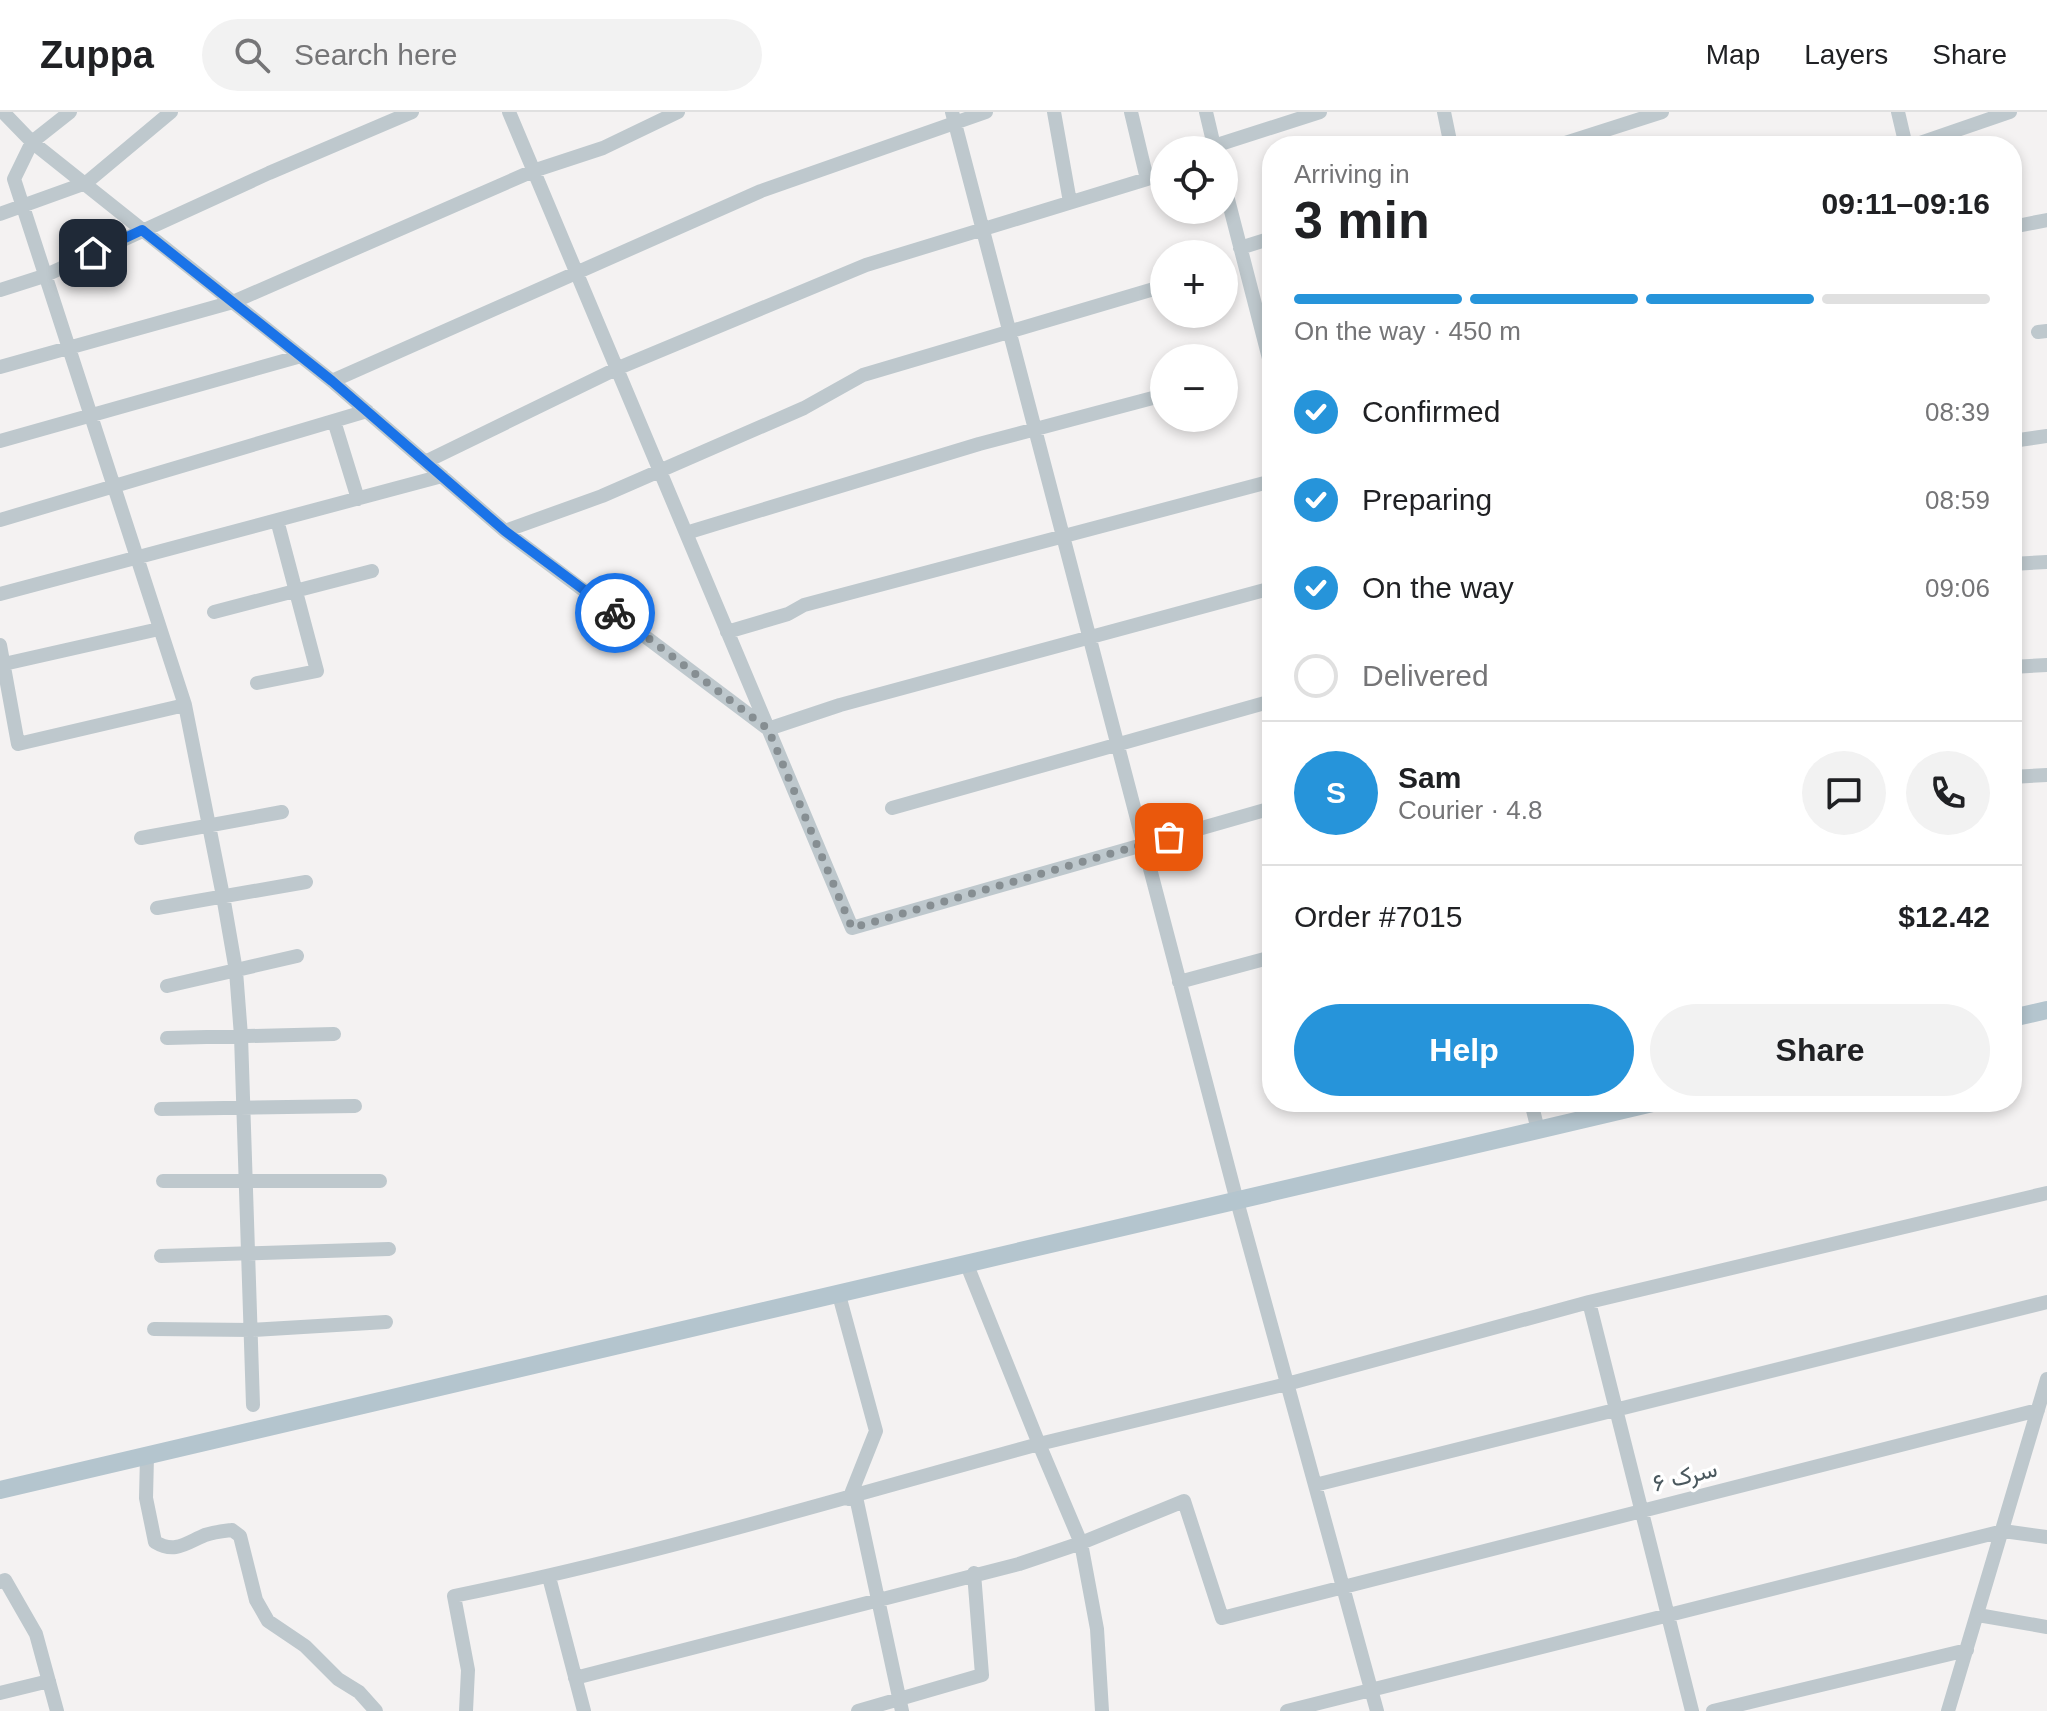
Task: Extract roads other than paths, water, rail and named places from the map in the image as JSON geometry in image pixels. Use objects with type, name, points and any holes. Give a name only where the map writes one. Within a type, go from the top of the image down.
[{"type":"main road","points":[[2022,1016],[2047,1010]]},
{"type":"main road","points":[[0,1490],[1614,1112]]},
{"type":"street","points":[[3,112],[32,142],[332,381],[505,531],[768,729]]},
{"type":"street","points":[[70,112],[32,142],[14,179],[185,705],[223,896],[236,971],[241,1036],[253,1405]]},
{"type":"street","points":[[0,214],[86,183],[171,112]]},
{"type":"street","points":[[0,290],[44,276],[412,112]]},
{"type":"street","points":[[509,112],[852,928],[1262,811]]},
{"type":"street","points":[[0,367],[233,302],[533,171],[603,148],[678,112]]},
{"type":"street","points":[[332,381],[761,191],[954,117],[986,112]]},
{"type":"street","points":[[1054,112],[1070,202]]},
{"type":"street","points":[[425,462],[616,369],[866,265],[1147,179],[1131,112]]},
{"type":"street","points":[[1206,112],[1212,136]]},
{"type":"street","points":[[1238,140],[1320,112]]},
{"type":"street","points":[[1444,112],[1449,136]]},
{"type":"street","points":[[1587,136],[1662,112]]},
{"type":"street","points":[[1898,112],[1906,136]]},
{"type":"street","points":[[1939,136],[2010,112]]},
{"type":"street","points":[[954,117],[1237,1201],[1377,1711]]},
{"type":"street","points":[[2022,225],[2047,220]]},
{"type":"street","points":[[1234,224],[1262,321]]},
{"type":"street","points":[[1240,248],[1262,241]]},
{"type":"street","points":[[505,531],[804,408],[863,375],[1009,329],[1150,290]]},
{"type":"street","points":[[0,441],[301,356]]},
{"type":"street","points":[[686,533],[1150,399]]},
{"type":"street","points":[[0,520],[367,411]]},
{"type":"street","points":[[334,421],[358,499]]},
{"type":"street","points":[[2022,440],[2047,436]]},
{"type":"street","points":[[0,594],[442,476]]},
{"type":"street","points":[[727,632],[788,614],[804,605],[1062,534],[1262,484]]},
{"type":"street","points":[[257,683],[317,671],[277,520]]},
{"type":"street","points":[[2022,563],[2047,562]]},
{"type":"street","points":[[214,612],[372,571]]},
{"type":"street","points":[[768,729],[1089,636],[1262,591]]},
{"type":"street","points":[[4,664],[159,629]]},
{"type":"street","points":[[0,645],[18,744],[185,705]]},
{"type":"street","points":[[2022,666],[2047,665]]},
{"type":"street","points":[[892,808],[1262,704]]},
{"type":"street","points":[[2022,776],[2047,775]]},
{"type":"street","points":[[141,838],[282,812]]},
{"type":"street","points":[[157,908],[306,882]]},
{"type":"street","points":[[167,986],[297,956]]},
{"type":"street","points":[[1179,982],[1262,960]]},
{"type":"street","points":[[167,1038],[334,1034]]},
{"type":"street","points":[[161,1109],[355,1106]]},
{"type":"street","points":[[1534,1112],[1538,1130]]},
{"type":"street","points":[[163,1181],[380,1181]]},
{"type":"street","points":[[466,1711],[468,1670],[454,1596],[549,1577],[852,1498],[1039,1444],[1287,1384],[1589,1302],[2047,1193]]},
{"type":"street","points":[[161,1256],[389,1249]]},
{"type":"street","points":[[967,1265],[1081,1543],[1097,1629],[1102,1711]]},
{"type":"street","points":[[839,1295],[876,1431],[852,1498],[879,1598],[900,1706]]},
{"type":"street","points":[[1589,1302],[1692,1711]]},
{"type":"street","points":[[1315,1485],[1616,1407],[2047,1302]]},
{"type":"street","points":[[154,1329],[252,1330],[386,1322]]},
{"type":"street","points":[[1948,1711],[2003,1531],[2040,1433],[2038,1410],[2047,1379]]},
{"type":"street","name":"سرک ۶","points":[[1081,1543],[1184,1501],[1222,1618],[2038,1410]]},
{"type":"street","points":[[147,1456],[146,1498],[155,1542],[167,1549],[183,1547],[208,1533],[232,1530],[240,1536],[256,1600],[268,1621],[305,1646],[338,1679],[359,1692],[374,1711]]},
{"type":"street","points":[[1287,1711],[2003,1531],[2047,1537]]},
{"type":"street","points":[[575,1678],[974,1573],[1019,1564],[1081,1543]]},
{"type":"street","points":[[858,1711],[900,1706],[982,1675],[974,1573]]},
{"type":"street","points":[[549,1577],[584,1711]]},
{"type":"street","points":[[0,1582],[5,1580],[36,1634],[57,1711]]},
{"type":"street","points":[[1978,1615],[2047,1627]]},
{"type":"street","points":[[1713,1711],[1967,1650]]},
{"type":"street","points":[[0,1693],[49,1681]]}]
